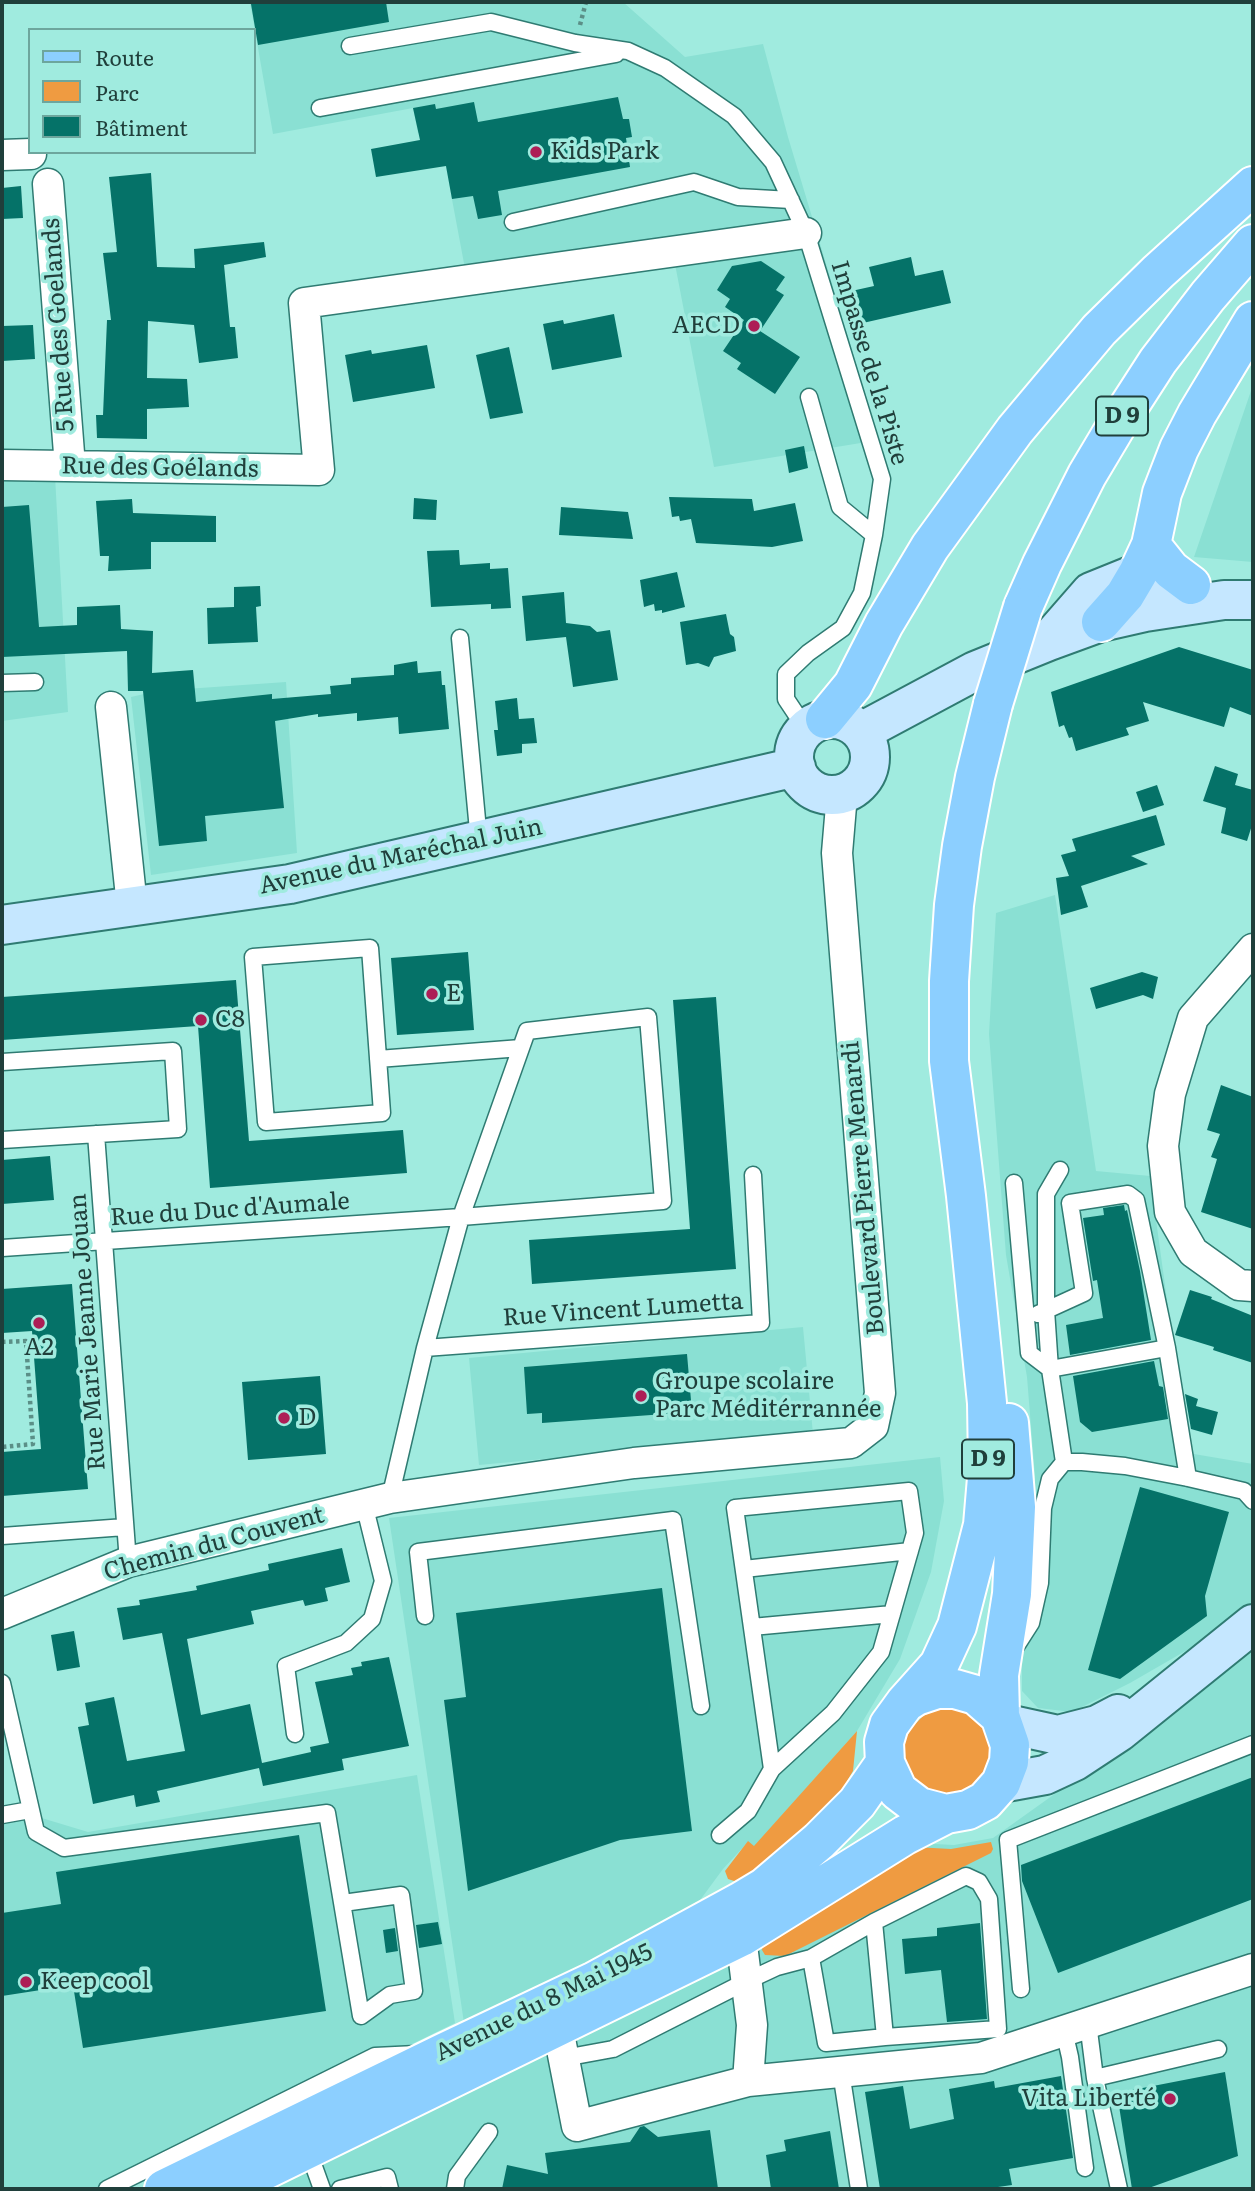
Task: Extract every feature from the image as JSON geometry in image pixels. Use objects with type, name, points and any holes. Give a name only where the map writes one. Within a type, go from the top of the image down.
[{"type":"main road","points":[[816,724],[841,721],[862,732],[871,756],[863,780],[854,789],[842,794],[819,793],[801,778],[796,767],[795,747],[816,724],[853,685],[884,624],[930,547],[1015,430],[1099,330],[1253,186]]},
{"type":"main road","name":"D 9","points":[[905,1703],[939,1665],[957,1626],[983,1525],[988,1466],[987,1403],[949,1061],[949,981],[954,905],[975,777],[993,704],[1023,607],[1087,475],[1166,350],[1253,244]]},
{"type":"main road","points":[[1101,622],[1125,595],[1144,559],[1162,493],[1180,449],[1208,394],[1253,321]]},
{"type":"main road","points":[[1144,559],[1223,595]]},
{"type":"main road","points":[[1049,640],[1091,592],[1144,559]]},
{"type":"main road","points":[[862,732],[975,671],[1049,640],[1101,622],[1223,595]]},
{"type":"main road","name":"Avenue du Maréchal Juin","points":[[2,925],[290,884],[796,767]]},
{"type":"main road","name":"D 9","points":[[966,1196],[1012,1436],[1016,1507],[1012,1594],[999,1675],[1001,1720]]},
{"type":"main road","points":[[1001,1720],[1058,1735],[1097,1725],[1138,1704],[1242,1632]]},
{"type":"main road","points":[[1001,1783],[1045,1774],[1075,1761],[1119,1732],[1242,1632]]},
{"type":"main road","points":[[937,1689],[955,1689],[976,1695],[1001,1720],[1010,1745],[1009,1762],[1001,1783],[985,1801],[968,1810],[946,1814],[919,1807],[898,1791],[885,1763],[884,1742],[889,1725],[905,1703],[937,1689]]},
{"type":"main road","name":"Avenue du 8 Mai 1945","points":[[164,2189],[595,1981],[765,1887],[857,1803],[885,1763]]},
{"type":"main road","name":"Avenue du 8 Mai 1945","points":[[226,2189],[308,2150],[561,2043],[741,1937],[905,1835],[946,1814]]},
{"type":"street","points":[[2,155],[32,154]]},
{"type":"street","name":"5 Rue des Goelands","points":[[48,184],[69,466]]},
{"type":"street","name":"Rue des Goélands","points":[[2,465],[319,470],[304,303],[806,233]]},
{"type":"street","points":[[111,707],[132,906]]},
{"type":"street","name":"Boulevard Pierre Menardi","points":[[377,1501],[634,1463],[850,1443],[873,1426],[880,1393],[837,853],[842,794]]},
{"type":"street","points":[[1253,949],[1193,1018],[1170,1094],[1163,1146],[1170,1212],[1193,1252],[1239,1285],[1253,1286]]},
{"type":"street","name":"Chemin du Couvent","points":[[2,1614],[128,1562],[377,1501]]},
{"type":"street","points":[[741,1937],[752,2025],[748,2081]]},
{"type":"street","points":[[561,2043],[576,2126],[748,2081],[981,2058],[1253,1969]]},
{"type":"lane","name":"Impasse de la Piste","points":[[350,46],[491,22],[575,43],[628,51],[665,68],[734,116],[773,162],[806,233],[882,479],[862,593],[843,628],[808,653],[786,674],[786,699],[816,724]]},
{"type":"lane","points":[[320,108],[628,51]]},
{"type":"lane","points":[[513,222],[694,182],[738,197],[791,200]]},
{"type":"lane","points":[[809,397],[840,507],[874,535]]},
{"type":"lane","points":[[460,638],[479,841]]},
{"type":"lane","points":[[2,683],[35,682]]},
{"type":"lane","points":[[370,948],[378,1059],[382,1113],[266,1122],[253,957],[370,948]]},
{"type":"lane","points":[[295,1734],[286,1666],[346,1643],[372,1619],[383,1581],[377,1501],[425,1348],[461,1217],[527,1031],[648,1017],[663,1201],[461,1217]]},
{"type":"lane","points":[[378,1059],[521,1048]]},
{"type":"lane","points":[[2,1062],[173,1051],[178,1129],[2,1140]]},
{"type":"lane","name":"Rue Marie Jeanne Jouan","points":[[96,1134],[128,1562]]},
{"type":"lane","points":[[999,1675],[1031,1623],[1040,1583],[1043,1508],[1050,1479],[1064,1462],[1050,1369],[1046,1310],[1046,1194],[1060,1170]]},
{"type":"lane","name":"Rue Vincent Lumetta","points":[[425,1348],[761,1322],[753,1175]]},
{"type":"lane","points":[[1014,1183],[1029,1353],[1050,1369],[1167,1348]]},
{"type":"lane","points":[[1025,1320],[1084,1293],[1070,1203],[1128,1194],[1136,1199],[1167,1348],[1188,1478]]},
{"type":"lane","name":"Rue du Duc d'Aumale","points":[[2,1248],[461,1217]]},
{"type":"lane","points":[[1064,1462],[1125,1466],[1188,1478],[1244,1491],[1253,1501]]},
{"type":"lane","points":[[720,1835],[748,1811],[772,1769],[833,1713],[881,1652],[915,1533],[909,1491],[735,1508],[772,1769]]},
{"type":"lane","points":[[425,1616],[418,1552],[673,1520],[701,1706]]},
{"type":"lane","points":[[2,1536],[125,1527]]},
{"type":"lane","points":[[744,1569],[910,1551]]},
{"type":"lane","points":[[752,1627],[892,1614]]},
{"type":"lane","points":[[2,1683],[36,1832],[64,1848],[327,1813],[361,2017],[390,1995],[414,1992],[401,1895],[343,1903]]},
{"type":"lane","points":[[1021,1989],[1008,1840],[1253,1744]]},
{"type":"lane","points":[[2,1815],[30,1810]]},
{"type":"lane","points":[[561,2043],[613,2049],[777,1967],[811,1958],[874,1922],[966,1876],[979,1882],[989,1899],[998,2029],[826,2043],[811,1958]]},
{"type":"lane","points":[[874,1922],[885,2037]]},
{"type":"lane","points":[[1076,2027],[1095,2078],[1119,2189]]},
{"type":"lane","points":[[1076,2027],[1070,2057],[1085,2168]]},
{"type":"lane","points":[[1095,2078],[1218,2049]]},
{"type":"lane","points":[[107,2189],[375,2056],[443,2053]]},
{"type":"lane","points":[[841,2072],[859,2189]]},
{"type":"lane","points":[[455,2189],[457,2176],[489,2132]]},
{"type":"lane","points":[[308,2150],[322,2189]]},
{"type":"lane","points":[[340,2189],[387,2177],[390,2189]]},
{"type":"path","points":[[2,1342],[26,1341],[33,1444],[2,1447]]},
{"type":"shaded area","points":[[250,2],[623,2],[685,57],[763,44],[788,137],[879,440],[714,467],[670,238],[466,274],[439,130],[418,133],[413,108],[273,134]]},
{"type":"shaded area","points":[[1253,385],[1253,562],[1194,557]]},
{"type":"shaded area","points":[[2,476],[55,476],[68,712],[2,721]]},
{"type":"shaded area","points":[[286,682],[297,853],[151,875],[131,697],[157,691]]},
{"type":"shaded area","points":[[1055,895],[1096,1171],[1150,1176],[1188,1453],[1253,1464],[1253,1612],[1130,1683],[1072,1712],[1038,1708],[1022,1691],[1035,1477],[1027,1377],[1006,1255],[989,1034],[996,913]]},
{"type":"shaded area","name":"Groupe scolaire Parc Méditérrannée","points":[[803,1327],[813,1434],[479,1465],[469,1358]]},
{"type":"shaded area","points":[[940,1457],[944,1501],[931,1572],[900,1659],[857,1731],[754,1847],[748,1842],[723,1869],[692,1911],[534,1993],[464,2023],[389,1518]]},
{"type":"shaded area","points":[[1253,1624],[1253,2189],[256,2189],[916,1843],[954,1845],[993,1838],[1056,1793]]},
{"type":"shaded area","points":[[417,1775],[455,2023],[115,2189],[2,2189],[2,1806],[88,1832]]},
{"type":"green space","points":[[950,1708],[964,1710],[986,1726],[995,1753],[978,1790],[937,1798],[913,1782],[906,1769],[903,1754],[905,1740],[912,1727],[923,1716]]},
{"type":"green space","points":[[857,1731],[853,1771],[836,1800],[755,1878],[737,1882],[728,1879],[725,1871],[748,1841],[754,1846]]},
{"type":"green space","points":[[991,1842],[991,1853],[785,1956],[765,1955],[762,1950],[763,1943],[914,1847],[951,1849]]},
{"type":"building","points":[[386,2],[389,22],[258,45],[251,4]]},
{"type":"building","name":"Kids Park","points":[[618,97],[623,119],[629,119],[632,137],[626,138],[630,167],[498,191],[502,215],[478,219],[473,196],[452,199],[446,166],[376,177],[371,149],[420,140],[413,108],[435,104],[436,109],[474,102],[478,122]]},
{"type":"building","points":[[151,173],[157,267],[195,268],[194,249],[264,242],[266,257],[224,265],[230,327],[235,327],[238,358],[199,363],[194,325],[148,321],[147,378],[187,379],[189,407],[147,409],[147,439],[97,438],[96,415],[103,415],[107,320],[111,320],[103,253],[117,252],[109,177]]},
{"type":"building","points":[[21,186],[23,218],[2,219],[2,188]]},
{"type":"building","points":[[911,257],[915,276],[943,270],[951,303],[854,325],[847,292],[874,286],[869,267]]},
{"type":"building","name":"AECD","points":[[761,261],[785,277],[776,290],[784,295],[760,331],[800,357],[775,394],[737,369],[741,363],[723,351],[744,320],[725,307],[730,299],[717,290],[732,266]]},
{"type":"building","points":[[614,314],[622,357],[552,370],[543,324],[563,320],[564,324]]},
{"type":"building","points":[[33,325],[35,359],[2,361],[2,326]]},
{"type":"building","points":[[427,345],[435,388],[353,402],[345,355],[371,350],[372,354]]},
{"type":"building","points":[[509,347],[523,413],[490,419],[476,355]]},
{"type":"building","points":[[804,446],[808,468],[789,473],[785,450]]},
{"type":"building","points":[[669,497],[752,499],[754,511],[795,503],[803,541],[772,547],[696,543],[691,519],[680,521],[679,516],[672,517]]},
{"type":"building","points":[[414,498],[437,500],[436,520],[413,519]]},
{"type":"building","points":[[132,499],[133,513],[216,516],[216,542],[151,542],[151,569],[108,571],[109,556],[100,556],[96,501]]},
{"type":"building","points":[[29,505],[39,627],[77,625],[77,607],[120,605],[121,629],[153,631],[152,673],[193,670],[196,702],[272,694],[272,699],[331,694],[330,686],[351,684],[351,678],[394,675],[394,665],[417,661],[418,673],[441,671],[449,729],[399,734],[398,717],[357,721],[357,713],[318,717],[318,714],[275,721],[284,808],[205,816],[207,841],[159,846],[143,691],[128,691],[127,651],[2,657],[2,507]]},
{"type":"building","points":[[561,507],[628,512],[633,539],[559,535]]},
{"type":"building","points":[[459,550],[460,565],[490,563],[490,569],[508,568],[511,608],[491,609],[491,604],[431,607],[427,551]]},
{"type":"building","points":[[677,572],[685,607],[662,613],[662,610],[655,611],[654,604],[644,607],[640,580]]},
{"type":"building","points":[[260,586],[261,606],[256,607],[258,642],[208,644],[207,608],[234,607],[234,587]]},
{"type":"building","points":[[564,592],[566,623],[590,626],[597,632],[610,630],[618,680],[573,687],[566,637],[526,641],[522,596]]},
{"type":"building","points":[[726,614],[736,651],[714,657],[709,667],[698,663],[686,665],[680,622]]},
{"type":"building","points":[[1179,647],[1253,670],[1253,716],[1230,707],[1224,727],[1143,702],[1149,721],[1126,728],[1129,735],[1076,751],[1072,737],[1069,738],[1064,725],[1059,727],[1051,692]]},
{"type":"building","points":[[517,698],[519,719],[534,718],[537,743],[522,744],[522,753],[497,756],[495,701]]},
{"type":"building","points":[[1215,766],[1238,774],[1235,785],[1253,790],[1253,822],[1247,841],[1221,833],[1226,808],[1203,801]]},
{"type":"building","points":[[1157,785],[1164,805],[1143,812],[1136,792]]},
{"type":"building","points":[[1156,815],[1165,845],[1131,856],[1148,864],[1081,886],[1088,907],[1061,915],[1056,878],[1069,876],[1061,855],[1076,851],[1072,839]]},
{"type":"building","name":"E","points":[[468,952],[474,1030],[397,1035],[391,958]]},
{"type":"building","points":[[1142,972],[1158,977],[1153,999],[1143,995],[1096,1009],[1090,988]]},
{"type":"building","points":[[236,980],[249,1141],[403,1130],[407,1173],[210,1188],[198,1026],[2,1040],[2,997]]},
{"type":"building","points":[[716,997],[736,1269],[532,1284],[529,1240],[690,1229],[673,1000]]},
{"type":"building","points":[[1221,1085],[1253,1097],[1253,1229],[1201,1212],[1217,1159],[1211,1157],[1220,1134],[1207,1130]]},
{"type":"building","points":[[50,1156],[54,1200],[2,1204],[2,1160]]},
{"type":"building","points":[[1124,1205],[1140,1271],[1151,1340],[1070,1355],[1066,1325],[1103,1318],[1097,1280],[1093,1281],[1083,1218],[1104,1215],[1103,1208]]},
{"type":"building","points":[[72,1284],[88,1489],[2,1496],[2,1452],[41,1449],[32,1331],[2,1333],[2,1289]]},
{"type":"building","points":[[1190,1290],[1253,1316],[1253,1363],[1175,1335]]},
{"type":"building","points":[[687,1354],[692,1412],[542,1423],[542,1413],[527,1414],[524,1367]]},
{"type":"building","points":[[1154,1361],[1159,1386],[1163,1387],[1168,1419],[1092,1432],[1080,1422],[1073,1376]]},
{"type":"building","name":"D","points":[[320,1376],[326,1454],[248,1460],[242,1382]]},
{"type":"building","points":[[1185,1394],[1198,1399],[1196,1406],[1218,1412],[1212,1435],[1191,1429]]},
{"type":"building","points":[[1140,1487],[1229,1512],[1205,1596],[1207,1616],[1120,1679],[1088,1670]]},
{"type":"building","points":[[342,1548],[350,1582],[325,1588],[328,1601],[305,1606],[303,1600],[251,1611],[254,1624],[187,1639],[201,1715],[250,1704],[262,1763],[311,1752],[310,1747],[329,1743],[315,1682],[353,1675],[351,1668],[362,1666],[361,1662],[389,1657],[409,1746],[342,1759],[344,1770],[263,1786],[259,1768],[157,1791],[160,1802],[136,1807],[134,1795],[93,1804],[78,1727],[89,1725],[85,1703],[114,1697],[127,1761],[185,1751],[162,1633],[123,1640],[117,1608],[140,1605],[139,1600],[197,1590],[196,1586],[269,1570],[268,1564]]},
{"type":"building","points":[[662,1588],[692,1831],[620,1840],[468,1891],[444,1700],[466,1697],[456,1613]]},
{"type":"building","points":[[74,1631],[80,1667],[57,1671],[51,1635]]},
{"type":"building","points":[[1253,1777],[1253,1899],[1058,1973],[1022,1881],[1021,1865]]},
{"type":"building","points":[[299,1835],[326,2011],[83,2048],[73,1985],[2,1996],[2,1913],[61,1904],[56,1872]]},
{"type":"building","points":[[438,1922],[442,1944],[419,1948],[416,1925]]},
{"type":"building","points":[[980,1923],[987,2019],[947,2022],[941,1970],[905,1974],[902,1939],[937,1936],[937,1928]]},
{"type":"building","points":[[395,1928],[398,1951],[386,1953],[383,1930]]},
{"type":"building","points":[[1225,2072],[1238,2156],[1146,2189],[1132,2189],[1117,2093]]},
{"type":"building","points":[[1061,2076],[1073,2158],[1009,2169],[1012,2185],[984,2189],[880,2189],[865,2092],[903,2086],[910,2129],[954,2119],[949,2089],[994,2081],[995,2088]]},
{"type":"building","points":[[644,2126],[658,2137],[710,2130],[718,2189],[502,2189],[507,2165],[548,2174],[545,2153],[630,2142],[640,2127]]},
{"type":"building","points":[[830,2131],[839,2189],[771,2189],[766,2155],[786,2151],[784,2140]]},
{"type":"place","name":"Kids Park","points":[[536,152]]},
{"type":"place","name":"AECD","points":[[754,326]]},
{"type":"place","name":"E","points":[[432,994]]},
{"type":"place","name":"C8","points":[[201,1020]]},
{"type":"place","name":"A2","points":[[39,1323]]},
{"type":"place","name":"Groupe scolaire Parc Méditérrannée","points":[[641,1396]]},
{"type":"place","name":"D","points":[[284,1418]]},
{"type":"place","name":"Keep cool","points":[[26,1982]]},
{"type":"place","name":"Vita Liberté","points":[[1170,2099]]}]
